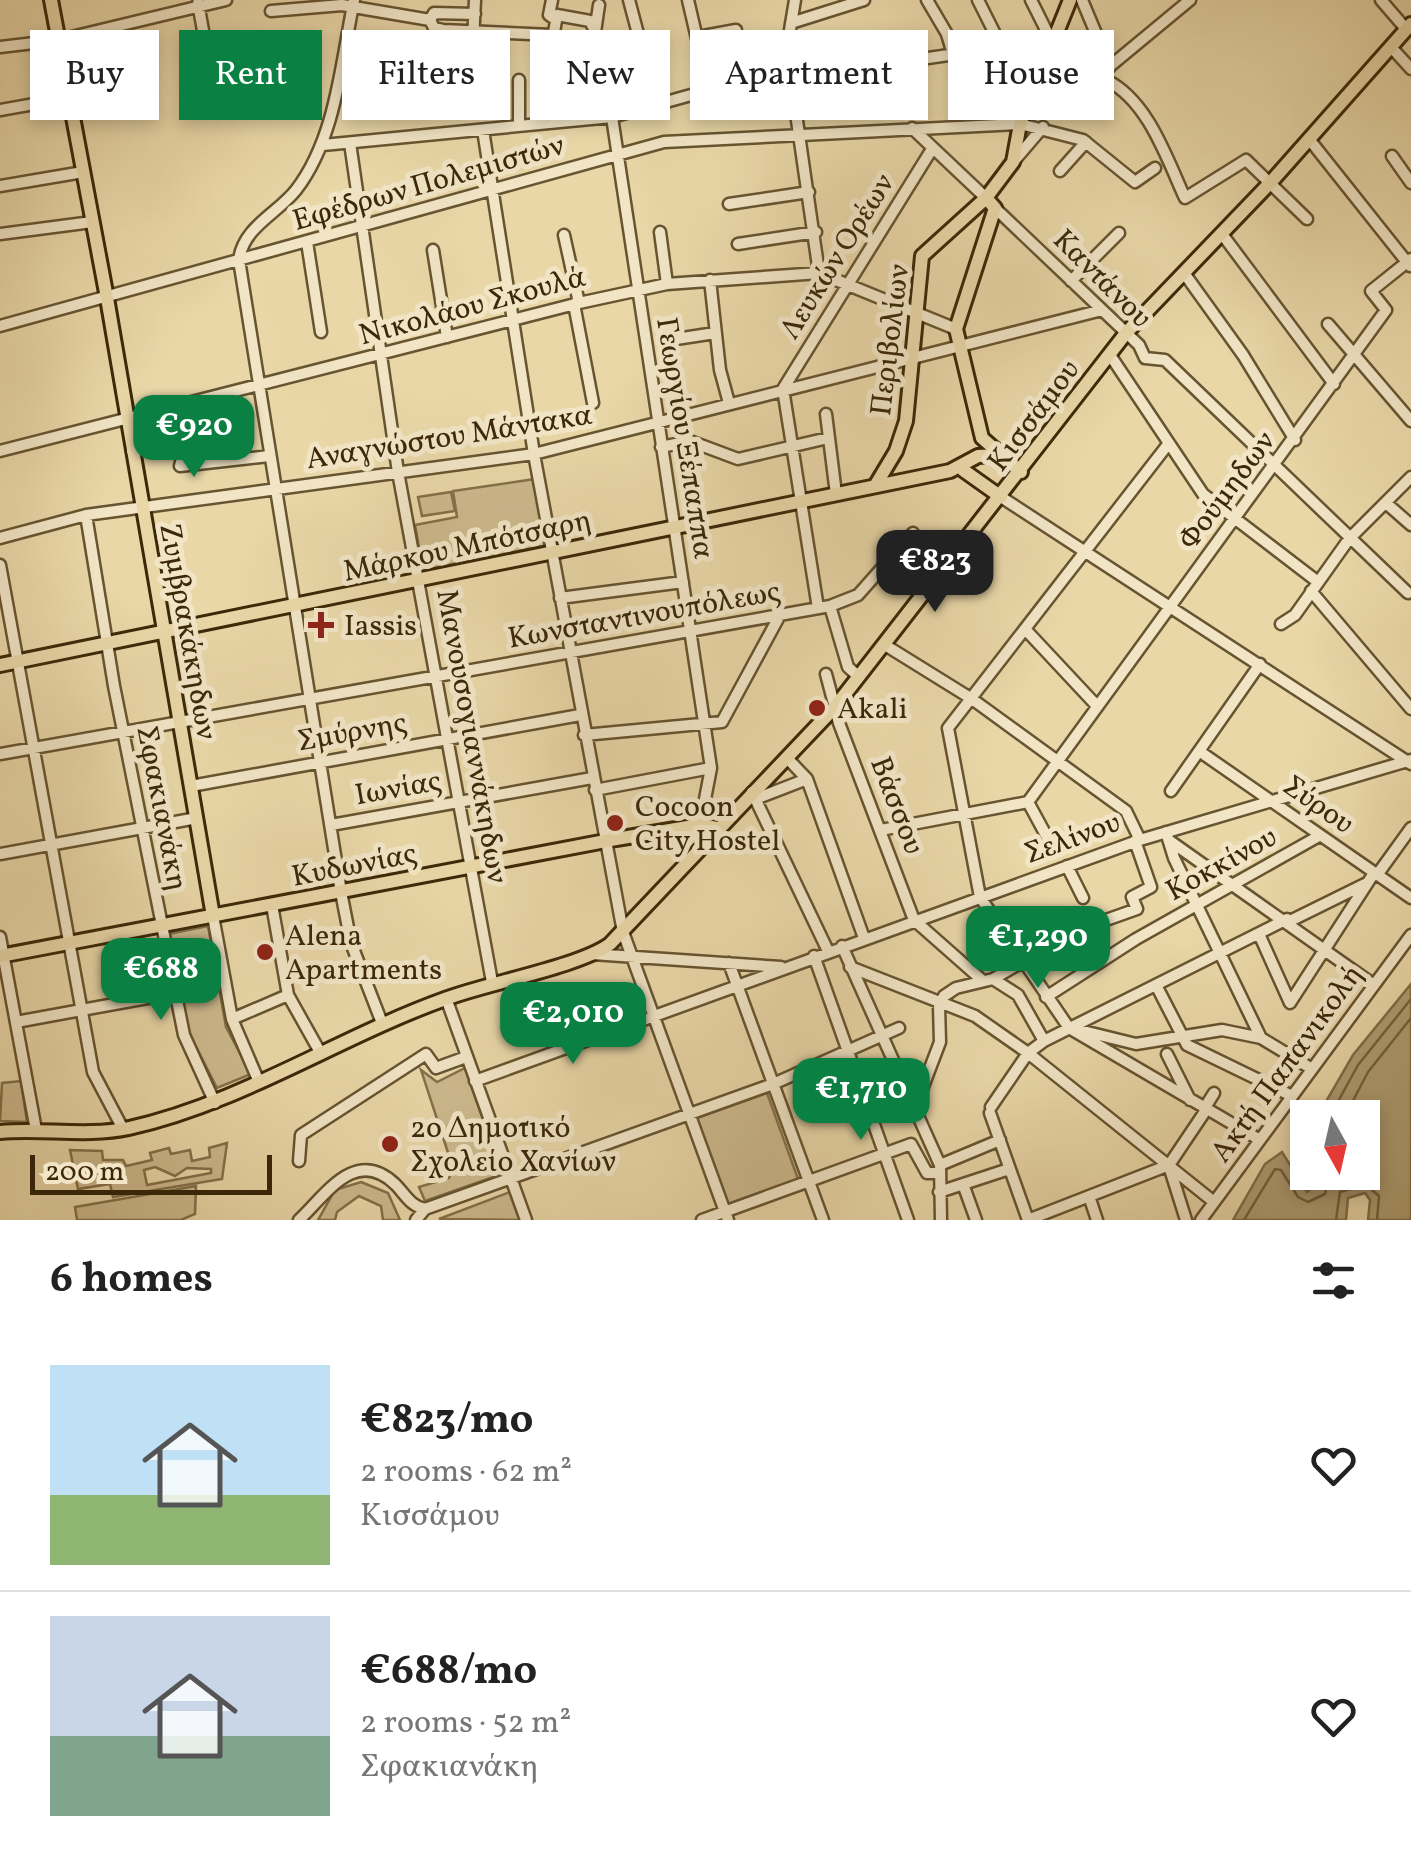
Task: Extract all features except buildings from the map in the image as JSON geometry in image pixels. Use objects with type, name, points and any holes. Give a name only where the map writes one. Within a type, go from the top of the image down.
[{"type":"main road","name":"Ζυμβρακάκηδων","points":[[51,0],[57,30]]},
{"type":"main road","name":"Περιβολίων","points":[[1056,30],[1070,0]]},
{"type":"main road","name":"Κισσάμου","points":[[0,1132],[123,1129],[220,1101],[382,1023],[492,982],[592,954],[624,932],[717,828],[755,795],[835,707],[1126,333],[1271,182],[1409,27]]},
{"type":"main road","name":"Ζυμβρακάκηδων","points":[[73,120],[213,916]]},
{"type":"main road","name":"Περιβολίων","points":[[875,486],[903,434],[922,256],[990,203],[1013,162],[1022,120]]},
{"type":"main road","points":[[990,203],[956,328],[982,438],[1021,472]]},
{"type":"main road","points":[[982,438],[973,461],[1002,497]]},
{"type":"main road","name":"Μάρκου Μπότσαρη","points":[[0,665],[944,472],[998,455]]},
{"type":"main road","name":"Κυδωνίας","points":[[2,956],[700,825],[717,828]]},
{"type":"street","points":[[97,30],[198,3],[226,0]]},
{"type":"street","points":[[430,20],[434,28],[474,30],[475,0]]},
{"type":"street","points":[[552,0],[549,15],[556,20]]},
{"type":"street","points":[[629,0],[637,30]]},
{"type":"street","points":[[688,0],[696,30]]},
{"type":"street","points":[[791,30],[794,0]]},
{"type":"street","points":[[791,23],[864,0]]},
{"type":"street","points":[[927,0],[948,37]]},
{"type":"street","points":[[978,0],[993,30]]},
{"type":"street","points":[[1032,0],[1046,30]]},
{"type":"street","points":[[1082,0],[1095,30]]},
{"type":"street","points":[[1114,63],[1190,0]]},
{"type":"street","points":[[1382,0],[1409,27]]},
{"type":"street","points":[[198,3],[203,30]]},
{"type":"street","points":[[271,11],[354,3],[430,20]]},
{"type":"street","points":[[354,3],[323,146],[293,194],[244,242],[239,260],[341,892],[351,943],[382,1023]]},
{"type":"street","points":[[593,30],[598,5]]},
{"type":"street","points":[[430,20],[434,13],[475,14]]},
{"type":"street","points":[[553,30],[556,20],[564,15],[590,21],[593,27]]},
{"type":"street","points":[[0,47],[30,43]]},
{"type":"street","points":[[1391,47],[1411,70]]},
{"type":"street","points":[[519,80],[519,125]]},
{"type":"street","points":[[1114,86],[1125,92],[1141,112],[1185,198],[1246,160],[1307,218]]},
{"type":"street","points":[[0,110],[30,106]]},
{"type":"street","points":[[323,146],[582,120]]},
{"type":"street","name":"Γεωργίου Ξέπαππα","points":[[612,120],[711,768],[700,825]]},
{"type":"street","points":[[798,120],[819,273]]},
{"type":"street","name":"Εφέδρων Πολεμιστών","points":[[0,326],[616,154],[691,139],[1020,124],[1043,127],[1086,142],[1135,182],[1155,168]]},
{"type":"street","points":[[1013,162],[1043,127]]},
{"type":"street","name":"Καντάνου","points":[[912,128],[1139,345],[1145,358],[1165,360],[1408,593]]},
{"type":"street","points":[[482,130],[580,715],[624,932],[726,1216]]},
{"type":"street","points":[[1309,139],[1410,263]]},
{"type":"street","points":[[1060,171],[1086,142]]},
{"type":"street","name":"Μανουσογιαννάκηδων","points":[[350,143],[384,354],[398,472],[492,982]]},
{"type":"street","name":"Λευκών Ορέων","points":[[783,389],[932,149]]},
{"type":"street","points":[[1392,156],[1411,184]]},
{"type":"street","points":[[0,186],[83,172]]},
{"type":"street","points":[[729,204],[808,192]]},
{"type":"street","points":[[0,234],[92,222]]},
{"type":"street","points":[[660,232],[667,284]]},
{"type":"street","points":[[738,244],[816,232]]},
{"type":"street","points":[[1071,282],[1119,233]]},
{"type":"street","points":[[1222,234],[1334,384]]},
{"type":"street","points":[[564,235],[593,403]]},
{"type":"street","points":[[307,242],[322,332]]},
{"type":"street","points":[[432,250],[447,337]]},
{"type":"street","name":"Φούμηδων","points":[[1028,802],[1386,310],[1371,291],[1410,263]]},
{"type":"street","name":"Νικολάου Σκουλά","points":[[0,451],[576,303],[667,284],[819,273],[956,328]]},
{"type":"street","points":[[1184,273],[1243,355],[1294,440]]},
{"type":"street","points":[[710,280],[729,403]]},
{"type":"street","name":"Αναγνώστου Μάντακα","points":[[0,538],[86,515],[534,454],[1102,310]]},
{"type":"street","points":[[1328,324],[1411,421]]},
{"type":"street","points":[[676,339],[716,333]]},
{"type":"street","points":[[1110,356],[1202,494],[1315,587],[1411,709]]},
{"type":"street","points":[[783,389],[801,501],[824,607],[848,667],[858,677]]},
{"type":"street","points":[[826,414],[836,494]]},
{"type":"street","points":[[660,448],[690,440],[738,459],[828,438]]},
{"type":"street","points":[[132,451],[187,439],[180,466],[269,456]]},
{"type":"street","points":[[1169,442],[948,728],[980,897],[1069,1028],[1088,1043],[1260,1140]]},
{"type":"street","points":[[1280,624],[1295,615],[1350,539],[1411,478]]},
{"type":"street","points":[[1002,497],[1410,762]]},
{"type":"street","points":[[1386,503],[1411,525]]},
{"type":"street","name":"Σφακιανάκη","points":[[86,515],[160,926],[184,1035],[220,1101]]},
{"type":"street","name":"Κωνσταντινουπόλεως","points":[[0,754],[824,607],[858,595],[914,533]]},
{"type":"street","points":[[0,565],[93,1072],[123,1129]]},
{"type":"street","points":[[560,598],[682,582]]},
{"type":"street","points":[[584,735],[722,722],[780,615]]},
{"type":"street","points":[[1025,629],[1097,706]]},
{"type":"street","points":[[885,645],[972,699],[1126,811],[1151,888],[1132,898],[1138,910],[1075,931],[987,980],[956,988],[940,1002],[940,1042],[916,1105]]},
{"type":"street","points":[[1171,791],[1260,664]]},
{"type":"street","name":"Βάσσου","points":[[826,674],[914,920]]},
{"type":"street","name":"Σμύρνης","points":[[192,786],[580,715]]},
{"type":"street","name":"Σύρου","points":[[1199,751],[1373,877],[1411,898]]},
{"type":"street","points":[[786,758],[806,778],[864,938]]},
{"type":"street","name":"Σελίνου","points":[[592,954],[634,961],[728,962],[782,968],[1138,840],[1168,836],[1271,801],[1410,762]]},
{"type":"street","name":"Ιωνίας","points":[[331,825],[460,802],[711,768]]},
{"type":"street","name":"Κισσάμου","points":[[755,795],[806,778]]},
{"type":"street","points":[[755,795],[828,951]]},
{"type":"street","points":[[881,830],[1028,802],[1047,838]]},
{"type":"street","points":[[0,854],[197,818]]},
{"type":"street","points":[[1259,934],[1292,1002],[1373,877],[1411,828]]},
{"type":"street","points":[[1168,836],[1374,985]]},
{"type":"street","points":[[1168,836],[1261,1038]]},
{"type":"street","name":"Κοκκίνου","points":[[1046,996],[1319,836]]},
{"type":"street","points":[[1067,866],[1083,898]]},
{"type":"street","points":[[1214,1093],[1169,1165],[1028,1220],[991,1110],[1028,1053],[1069,1028],[1373,877]]},
{"type":"street","points":[[272,905],[288,995],[320,1052]]},
{"type":"street","points":[[213,916],[232,1019],[259,1082]]},
{"type":"street","points":[[914,920],[987,980],[1018,995],[1044,1041]]},
{"type":"street","name":"Ακτή Παπανικολή","points":[[1200,1220],[1411,935]]},
{"type":"street","points":[[0,936],[36,1130]]},
{"type":"street","points":[[842,946],[916,1105],[939,1169],[941,1220]]},
{"type":"street","points":[[814,956],[908,1220]]},
{"type":"street","points":[[728,962],[823,1220]]},
{"type":"street","points":[[850,967],[975,1016],[1028,1053],[1214,1202]]},
{"type":"street","points":[[475,1081],[782,968]]},
{"type":"street","points":[[1156,986],[1181,1038],[1292,1096]]},
{"type":"street","points":[[16,1022],[175,993]]},
{"type":"street","points":[[232,1019],[288,995]]},
{"type":"street","points":[[446,998],[526,1220]]},
{"type":"street","points":[[416,1220],[425,1209],[774,1084],[851,1053],[899,1028]]},
{"type":"street","points":[[1069,1028],[1136,1044],[1222,1030],[1261,1038],[1312,1070]]},
{"type":"street","points":[[1080,1054],[1088,1043]]},
{"type":"street","points":[[299,1161],[301,1135],[426,1054],[436,1068],[466,1057]]},
{"type":"street","points":[[1167,1054],[1190,1100]]},
{"type":"street","points":[[864,1092],[890,1110],[873,1116]]},
{"type":"street","points":[[702,1220],[726,1216],[911,1144],[928,1172],[1000,1140]]},
{"type":"street","points":[[1169,1165],[1186,1220]]},
{"type":"street","points":[[939,1192],[1009,1169]]},
{"type":"street","points":[[299,1220],[332,1182],[359,1172],[387,1178],[414,1205],[425,1209]]},
{"type":"street","points":[[962,1184],[976,1220]]},
{"type":"street","points":[[1089,1196],[1097,1220]]},
{"type":"shaded area","points":[[535,479],[547,546],[461,567],[459,563],[423,570],[415,525],[457,517],[453,491]]},
{"type":"shaded area","points":[[451,492],[455,511],[422,516],[418,497]]},
{"type":"shaded area","points":[[208,926],[226,1027],[251,1074],[217,1088],[190,1035],[169,934]]},
{"type":"shaded area","points":[[465,1068],[502,1174],[425,1201],[419,1187],[449,1178],[453,1168],[421,1070],[437,1082]]},
{"type":"shaded area","points":[[21,1081],[27,1122],[0,1121],[2,1083]]},
{"type":"shaded area","points":[[767,1093],[798,1179],[725,1205],[694,1119]]},
{"type":"shaded area","points":[[227,1143],[222,1179],[113,1197],[110,1184],[78,1189],[70,1150],[102,1151],[103,1160],[123,1160],[126,1166],[152,1160],[150,1153],[169,1148],[171,1154],[190,1150],[192,1161],[210,1157],[209,1148]],"holes":[[[155,1167],[175,1176],[187,1168],[211,1169],[211,1173],[147,1185],[144,1170]]]},
{"type":"shaded area","points":[[361,1182],[388,1193],[400,1220],[383,1220],[381,1206],[359,1196],[337,1212],[335,1220],[318,1220],[335,1190]]},
{"type":"shaded area","points":[[196,1186],[195,1214],[181,1220],[77,1220],[75,1207]]},
{"type":"shaded area","points":[[510,1192],[521,1220],[439,1219]]},
{"type":"water","points":[[1411,984],[1411,1220],[1368,1220],[1370,1200],[1365,1193],[1348,1198],[1346,1220],[1233,1220],[1265,1164],[1282,1152],[1290,1165],[1290,1190],[1380,1190],[1380,1100],[1327,1100],[1353,1055]]},
{"type":"place","name":"Iassis","points":[[321,625]]},
{"type":"place","name":"Akali","points":[[817,708]]},
{"type":"place","name":"Cocoon City Hostel","points":[[615,823]]},
{"type":"place","name":"Alena Apartments","points":[[265,952]]},
{"type":"place","name":"2ο Δημοτικό Σχολείο Χανίων","points":[[390,1144]]}]
